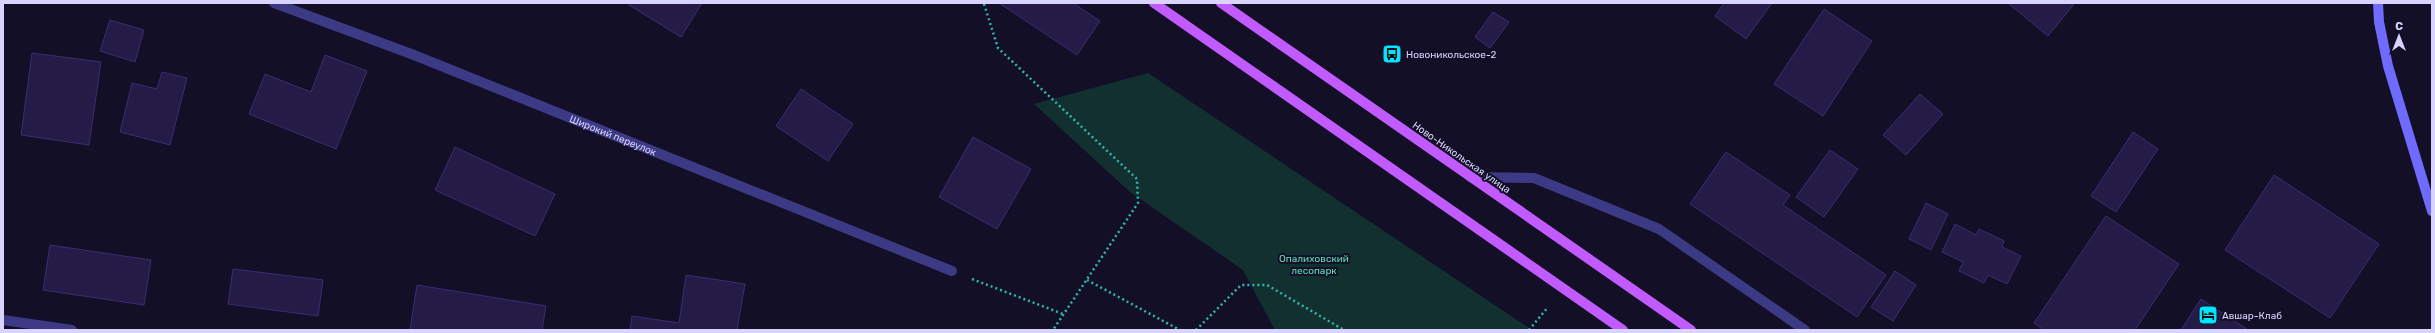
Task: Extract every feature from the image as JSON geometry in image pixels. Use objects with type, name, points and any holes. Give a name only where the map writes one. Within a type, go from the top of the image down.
[{"type":"main road","points":[[1154,3],[1623,330]]},
{"type":"main road","name":"Ново-Никольская улица","points":[[1221,3],[1691,330]]},
{"type":"street","name":"Широкий переулок","points":[[274,3],[414,55],[952,271]]},
{"type":"street","points":[[2378,3],[2379,22],[2388,66],[2428,185],[2432,211]]},
{"type":"street","points":[[1470,177],[1534,178],[1659,229],[1805,330]]},
{"type":"street","points":[[3,320],[72,330]]},
{"type":"path","points":[[984,4],[998,48],[1137,179],[1138,203],[1053,330]]},
{"type":"path","points":[[952,271],[1063,314]]},
{"type":"path","points":[[1087,280],[1180,330]]},
{"type":"path","points":[[1196,330],[1241,285],[1267,285],[1344,330]]},
{"type":"path","points":[[1529,330],[1548,307]]},
{"type":"green space","name":"Опалиховский лесопарк","points":[[1148,73],[1532,330],[1275,330],[1243,270],[1130,192],[1034,104]]},
{"type":"building","points":[[630,3],[702,3],[681,37],[629,5]]},
{"type":"building","points":[[999,3],[1073,3],[1100,21],[1077,55]]},
{"type":"building","points":[[1724,3],[1772,3],[1746,39],[1715,16]]},
{"type":"building","points":[[2075,3],[2048,36],[2009,4]]},
{"type":"building","points":[[1824,9],[1872,41],[1823,116],[1774,84]]},
{"type":"building","points":[[1493,12],[1509,22],[1490,48],[1475,37]]},
{"type":"building","points":[[110,20],[144,30],[135,62],[100,51]]},
{"type":"building","points":[[32,53],[101,62],[89,145],[21,135]]},
{"type":"building","points":[[325,55],[367,71],[336,149],[249,114],[265,74],[311,92]]},
{"type":"building","points":[[162,72],[187,78],[170,145],[120,132],[132,83],[157,89]]},
{"type":"building","points":[[801,89],[853,124],[828,161],[776,126]]},
{"type":"building","points":[[1920,94],[1943,114],[1906,155],[1883,135]]},
{"type":"building","points":[[2133,132],[2158,149],[2116,212],[2091,196]]},
{"type":"building","points":[[973,137],[1031,169],[997,229],[939,197]]},
{"type":"building","points":[[455,147],[555,194],[535,236],[435,190]]},
{"type":"building","points":[[1830,150],[1858,169],[1824,217],[1796,197]]},
{"type":"building","points":[[1726,152],[1790,195],[1783,205],[1886,275],[1857,317],[1690,204]]},
{"type":"building","points":[[2274,175],[2379,244],[2330,318],[2225,250]]},
{"type":"building","points":[[1926,203],[1948,214],[1931,250],[1909,239]]},
{"type":"building","points":[[2106,216],[2179,264],[2135,330],[2044,330],[2034,323]]},
{"type":"building","points":[[1955,224],[1976,235],[1979,229],[2004,241],[2002,247],[2021,256],[2007,284],[1988,275],[1984,283],[1959,271],[1963,262],[1942,252]]},
{"type":"building","points":[[50,245],[151,260],[144,305],[43,290]]},
{"type":"building","points":[[233,269],[323,280],[318,316],[228,304]]},
{"type":"building","points":[[1895,271],[1916,285],[1893,321],[1871,307]]},
{"type":"building","points":[[686,275],[745,284],[737,330],[630,330],[632,316],[679,323]]},
{"type":"building","points":[[417,285],[546,306],[542,330],[410,330]]},
{"type":"building","name":"Авшар-Клаб","points":[[2201,299],[2248,330],[2181,330]]},
{"type":"place","name":"Новоникольское-2","points":[[1392,54]]},
{"type":"place","name":"Авшар-Клаб","points":[[2208,315]]}]
